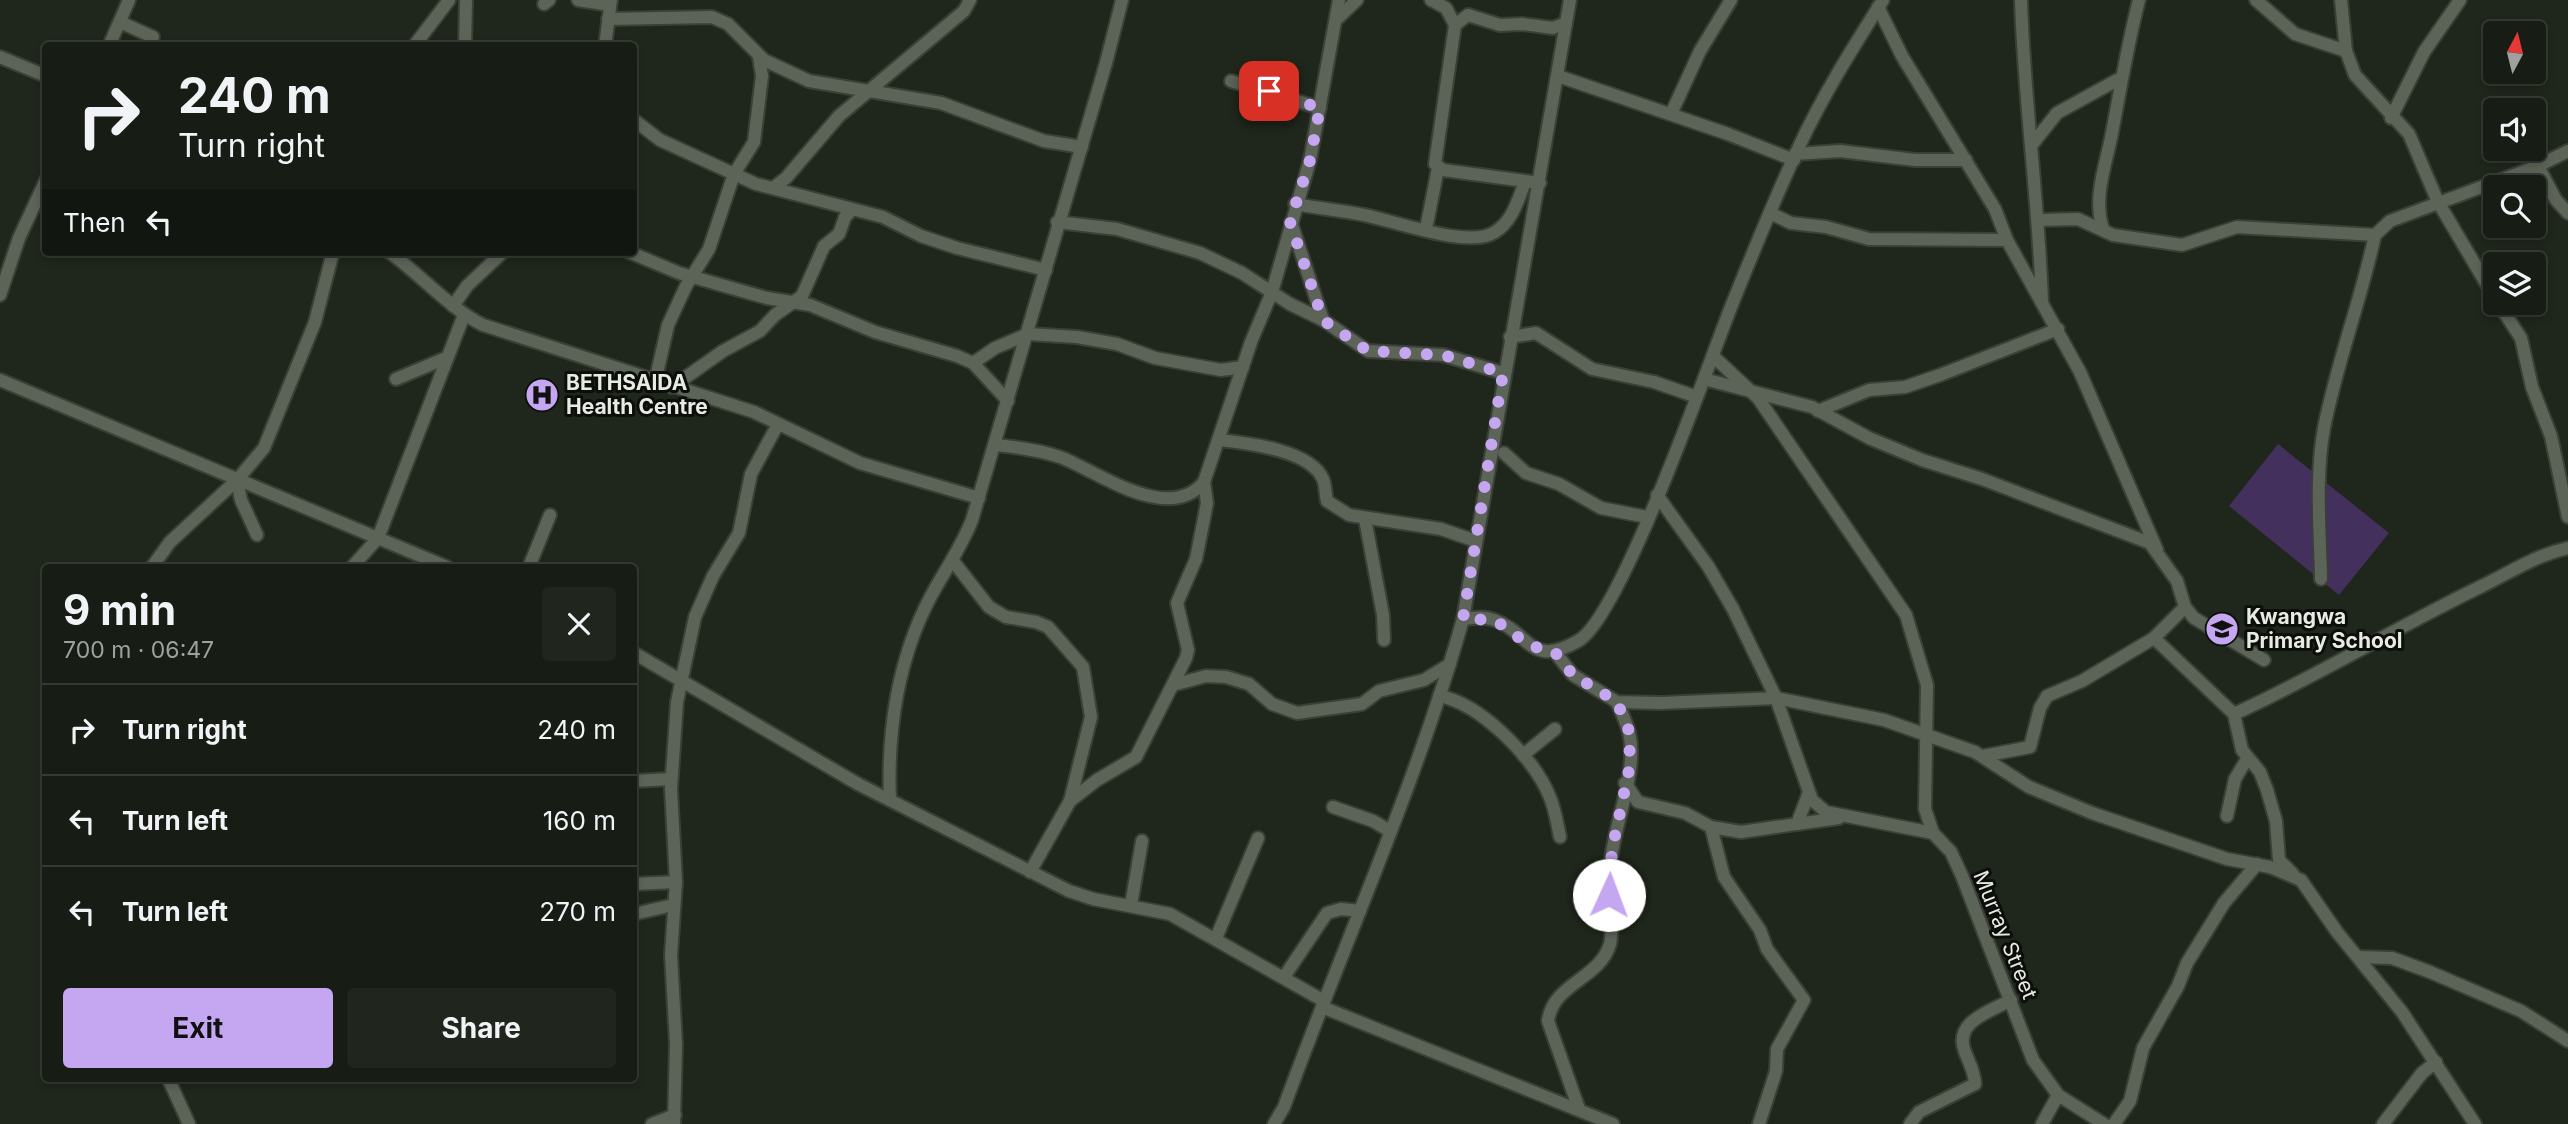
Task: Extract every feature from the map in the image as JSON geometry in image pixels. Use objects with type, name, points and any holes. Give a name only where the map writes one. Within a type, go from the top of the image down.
[{"type":"street","points":[[111,42],[129,0]]},
{"type":"street","points":[[417,42],[449,0]]},
{"type":"street","points":[[465,42],[466,0]]},
{"type":"street","points":[[578,0],[610,2],[605,42]]},
{"type":"street","points":[[773,188],[786,178],[831,124],[871,92],[910,54],[964,11],[970,0]]},
{"type":"street","points":[[890,800],[890,733],[900,684],[930,598],[965,538],[979,498],[1082,147],[1122,0]]},
{"type":"street","points":[[996,445],[1057,456],[1136,494],[1177,497],[1196,491],[1204,482],[1272,292],[1295,204],[1310,160],[1338,18],[1339,0]]},
{"type":"street","points":[[1338,18],[1357,0]]},
{"type":"street","points":[[1426,229],[1438,168],[1434,159],[1444,114],[1455,25],[1446,8],[1431,0]]},
{"type":"street","points":[[1274,1124],[1284,1107],[1390,831],[1439,696],[1463,619],[1503,373],[1540,183],[1570,0]]},
{"type":"street","points":[[1671,114],[1700,51],[1731,0]]},
{"type":"street","points":[[2021,0],[2031,146],[2040,220],[2042,305]]},
{"type":"street","points":[[2103,229],[2099,215],[2100,189],[2119,79],[2138,0]]},
{"type":"street","points":[[2256,0],[2295,34],[2346,51]]},
{"type":"street","points":[[2341,0],[2346,51],[2355,75],[2391,118],[2409,134],[2438,202],[2483,278]]},
{"type":"street","points":[[2391,118],[2424,52],[2460,0]]},
{"type":"street","points":[[1463,619],[1495,620],[1530,646],[1554,651],[1580,640],[1598,620],[1657,495],[1794,157],[1831,81],[1880,4]]},
{"type":"street","points":[[1880,4],[1902,55],[1995,209],[2007,240],[2080,372],[2157,550],[2177,582],[2185,607],[2203,625],[2264,660]]},
{"type":"street","points":[[1455,25],[1468,15],[1500,25],[1522,24],[1553,28],[1566,23]]},
{"type":"street","points":[[608,19],[712,17],[728,24],[760,57],[782,70],[819,84],[941,103],[1044,141],[1082,147]]},
{"type":"street","points":[[120,22],[153,37]]},
{"type":"street","points":[[0,57],[42,74]]},
{"type":"street","points":[[655,382],[668,325],[709,249],[734,174],[751,149],[758,127],[762,71],[760,57]]},
{"type":"street","points":[[1558,76],[1794,157],[1840,151],[1915,160],[1966,160]]},
{"type":"street","points":[[2031,146],[2057,113],[2119,79]]},
{"type":"street","points":[[1231,80],[1320,108]]},
{"type":"street","points":[[637,122],[660,140],[734,174],[773,188],[883,216],[921,236],[957,248],[1046,270]]},
{"type":"street","points":[[2321,579],[2318,485],[2324,430],[2334,380],[2363,289],[2375,235],[2390,220],[2538,166],[2568,151]]},
{"type":"street","points":[[2538,166],[2556,200],[2568,213]]},
{"type":"street","points":[[1438,168],[1525,183],[1540,183]]},
{"type":"street","points":[[1295,204],[1466,237],[1495,233],[1514,212],[1525,183]]},
{"type":"street","points":[[0,295],[19,239],[42,189]]},
{"type":"street","points":[[672,387],[723,351],[760,331],[775,315],[802,295],[824,246],[839,234],[845,217],[852,210]]},
{"type":"street","points":[[1770,213],[1791,223],[1826,228],[1869,239],[2007,240]]},
{"type":"street","points":[[2040,220],[2078,219],[2115,236],[2182,245],[2237,227],[2375,235]]},
{"type":"street","points":[[1058,222],[1116,229],[1200,253],[1242,273],[1323,320],[1368,351],[1443,355],[1503,373]]},
{"type":"street","points":[[1290,222],[1323,320]]},
{"type":"street","points":[[637,255],[692,277],[746,293],[794,302],[973,363],[1008,401]]},
{"type":"street","points":[[154,564],[170,542],[237,480],[261,453],[277,422],[315,322],[332,256]]},
{"type":"street","points":[[394,256],[435,287],[464,315],[548,348],[754,412],[860,463],[979,498]]},
{"type":"street","points":[[453,306],[467,286],[499,256]]},
{"type":"street","points":[[355,564],[378,538],[464,315]]},
{"type":"street","points":[[2506,315],[2521,338],[2532,387],[2551,436],[2568,517]]},
{"type":"street","points":[[1818,411],[1869,390],[1905,387],[2058,329]]},
{"type":"street","points":[[1510,337],[1536,333],[1592,369],[1654,382],[1697,397]]},
{"type":"street","points":[[973,363],[995,348],[1028,334],[1117,344],[1155,358],[1221,370],[1243,367]]},
{"type":"street","points":[[1713,356],[1752,391]]},
{"type":"street","points":[[396,379],[446,358]]},
{"type":"street","points":[[1704,379],[1818,411],[1869,438],[1922,460],[1982,479],[2150,543],[2157,550]]},
{"type":"street","points":[[0,380],[440,564]]},
{"type":"street","name":"Murray Street","points":[[1752,391],[1906,615],[1926,679],[1925,809],[1933,833],[1951,852],[2033,1059],[2058,1095],[2104,1124]]},
{"type":"street","points":[[652,1124],[674,1120],[673,905],[676,883],[671,779],[681,681],[695,617],[718,566],[739,533],[751,474],[778,424]]},
{"type":"street","points":[[1219,440],[1262,447],[1304,460],[1322,477],[1328,503],[1349,515],[1431,527],[1476,541]]},
{"type":"street","points":[[1504,453],[1526,473],[1559,484],[1601,508],[1647,517]]},
{"type":"street","points":[[237,480],[241,500],[257,535]]},
{"type":"street","points":[[1070,801],[1097,780],[1136,757],[1187,655],[1177,603],[1196,559],[1207,510],[1204,482]]},
{"type":"street","points":[[1657,495],[1708,566],[1776,698],[1808,795],[1826,812],[1933,833]]},
{"type":"street","points":[[530,564],[550,515]]},
{"type":"street","points":[[1365,519],[1368,548],[1383,615],[1384,640]]},
{"type":"street","points":[[2234,714],[2297,685],[2372,642],[2537,558],[2568,548]]},
{"type":"street","points":[[953,561],[989,607],[1006,617],[1036,621],[1048,627],[1083,667],[1091,717],[1070,801],[1031,872]]},
{"type":"street","points":[[1983,757],[2030,747],[2040,708],[2047,696],[2082,681],[2154,638],[2185,607]]},
{"type":"street","points":[[2154,638],[2234,714],[2248,759],[2258,769],[2267,790],[2276,821],[2279,860],[2307,884],[2337,932],[2402,1012],[2475,1124]]},
{"type":"street","points":[[1554,651],[1573,675],[1617,702],[1661,703],[1776,698],[1855,712],[1925,734],[1983,757],[2029,787],[2092,813],[2227,859],[2257,864],[2296,877]]},
{"type":"street","points":[[637,655],[890,800],[1031,872],[1081,896],[1170,914],[1284,977],[1323,1004],[1613,1124]]},
{"type":"street","points":[[1173,685],[1206,676],[1226,677],[1249,684],[1272,704],[1297,713],[1362,704],[1379,691],[1424,680],[1450,664]]},
{"type":"street","points":[[1439,696],[1457,701],[1493,725],[1524,755],[1549,793],[1560,837]]},
{"type":"street","points":[[1579,1109],[1548,1021],[1550,1007],[1556,997],[1592,969],[1610,944],[1610,869],[1630,765],[1629,731],[1617,702]]},
{"type":"street","points":[[1524,755],[1555,729]]},
{"type":"street","points":[[2227,816],[2235,779],[2248,759]]},
{"type":"street","points":[[637,781],[671,779]]},
{"type":"street","points":[[1625,783],[1636,802]]},
{"type":"street","points":[[1797,824],[1808,795]]},
{"type":"street","points":[[1622,801],[1685,813],[1711,827],[1749,832],[1847,817]]},
{"type":"street","points":[[1333,807],[1373,821],[1390,831]]},
{"type":"street","points":[[1711,827],[1724,877],[1760,930],[1767,949],[1804,1000],[1777,1049],[1776,1071],[1759,1124]]},
{"type":"street","points":[[1216,938],[1258,838]]},
{"type":"street","points":[[1131,905],[1142,841]]},
{"type":"street","points":[[2114,1124],[2130,1101],[2143,1048],[2178,986],[2187,963],[2230,895],[2257,864]]},
{"type":"street","points":[[637,884],[676,883]]},
{"type":"street","points":[[637,913],[673,905]]},
{"type":"street","points":[[1284,977],[1327,913],[1341,909],[1360,911]]},
{"type":"street","points":[[2358,957],[2392,958],[2430,972],[2521,1011],[2568,1041]]},
{"type":"street","points":[[1910,1124],[1919,1112],[1975,1084],[1961,1040],[1962,1032],[1971,1022],[2011,1000]]},
{"type":"street","points":[[2383,1124],[2422,1073],[2436,1062]]},
{"type":"street","points":[[169,1082],[189,1124]]},
{"type":"street","points":[[2042,1124],[2058,1095]]},
{"type":"shaded area","points":[[2278,444],[2389,533],[2339,595],[2229,506]]},
{"type":"place","name":"BETHSAIDA Health Centre","points":[[542,395]]},
{"type":"place","name":"Kwangwa Primary School","points":[[2222,629]]},
{"type":"route","points":[[1269,91],[1320,108],[1310,160],[1290,222],[1323,320],[1368,351],[1383,354],[1443,355],[1503,373],[1463,619],[1479,617],[1495,620],[1530,646],[1554,651],[1573,675],[1617,702],[1629,731],[1630,765],[1612,850],[1609,895]]}]
